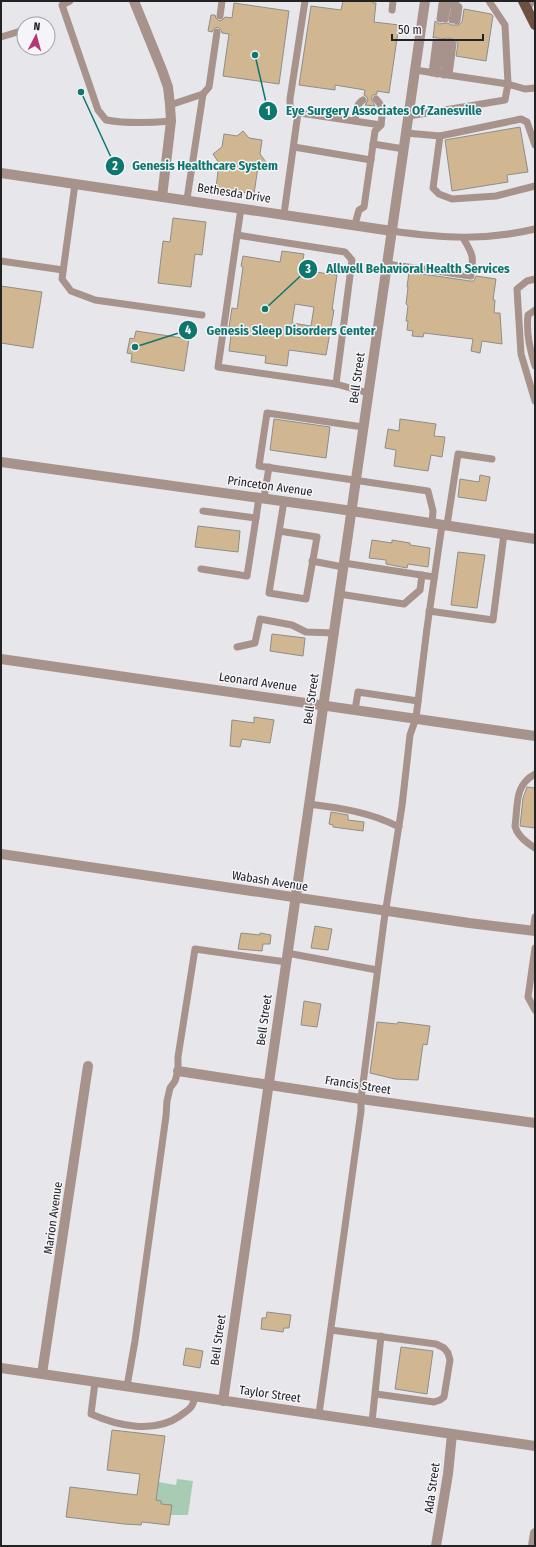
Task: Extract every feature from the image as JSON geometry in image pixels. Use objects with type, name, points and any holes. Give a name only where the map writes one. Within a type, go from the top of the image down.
[{"type":"main road","points":[[528,4],[535,24]]},
{"type":"street","points":[[134,1],[168,87],[171,121],[162,196]]},
{"type":"street","name":"Bell Street","points":[[223,1401],[425,1]]},
{"type":"street","name":"Bethesda Drive","points":[[1,173],[187,199],[355,224],[392,231]]},
{"type":"street","name":"Princeton Avenue","points":[[1,462],[351,510],[535,539]]},
{"type":"street","name":"Leonard Avenue","points":[[1,659],[535,736]]},
{"type":"street","name":"Wabash Avenue","points":[[1,854],[469,923],[534,930]]},
{"type":"street","name":"Marion Avenue","points":[[42,1374],[50,1329],[88,1066]]},
{"type":"street","name":"Francis Street","points":[[178,1071],[361,1099],[535,1123]]},
{"type":"street","name":"Taylor Street","points":[[1,1368],[535,1446]]},
{"type":"street","name":"Ada Street","points":[[436,1546],[448,1474],[452,1434]]},
{"type":"street","points":[[533,1546],[535,1533]]},
{"type":"lane","points":[[70,1],[62,5],[98,110],[106,120],[138,123],[171,121]]},
{"type":"lane","points":[[220,16],[222,1]]},
{"type":"lane","points":[[305,1],[290,100],[290,106],[293,112],[381,125]]},
{"type":"lane","points":[[392,10],[393,1]]},
{"type":"lane","points":[[409,116],[505,100],[508,84],[505,25],[489,1]]},
{"type":"lane","points":[[453,2],[455,5],[449,20],[442,4],[453,2]]},
{"type":"lane","points":[[1,37],[16,32]]},
{"type":"lane","points":[[170,105],[202,94],[209,87],[217,32]]},
{"type":"lane","points":[[441,74],[445,43],[441,74]]},
{"type":"lane","points":[[415,70],[508,84],[525,89],[535,88]]},
{"type":"lane","points":[[187,199],[202,94]]},
{"type":"lane","points":[[355,224],[359,210],[364,207],[373,144],[376,131],[381,125],[383,111],[382,105],[376,99]]},
{"type":"lane","points":[[355,121],[358,103],[363,100]]},
{"type":"lane","points":[[284,214],[298,113]]},
{"type":"lane","points":[[406,133],[440,136],[521,119],[527,122],[535,145]]},
{"type":"lane","points":[[440,136],[433,188],[439,194],[452,199],[496,196],[535,186]]},
{"type":"lane","points":[[373,144],[404,149]]},
{"type":"lane","points":[[294,148],[371,160]]},
{"type":"lane","points":[[75,184],[62,270],[62,279],[72,291],[95,300],[202,315]]},
{"type":"lane","points":[[241,208],[218,367],[336,384],[368,393]]},
{"type":"lane","points":[[392,231],[463,238],[499,236],[535,229]]},
{"type":"lane","points":[[237,235],[345,252],[352,260],[336,384]]},
{"type":"lane","points":[[387,264],[471,276],[473,260],[472,252],[463,238]]},
{"type":"lane","points":[[1,261],[62,270]]},
{"type":"lane","points":[[535,279],[527,281],[517,289],[521,354],[535,401]]},
{"type":"lane","points":[[534,309],[528,315],[527,324],[528,340],[535,366]]},
{"type":"lane","points":[[363,427],[267,413],[259,466],[428,491],[433,511],[440,524]]},
{"type":"lane","points":[[318,1414],[360,1118],[377,970],[399,826],[410,735],[416,718],[440,524],[458,454],[492,459]]},
{"type":"lane","points":[[201,568],[247,576],[256,518],[269,467]]},
{"type":"lane","points":[[279,531],[317,537],[306,599],[269,593],[279,531],[284,501]]},
{"type":"lane","points":[[203,511],[256,518]]},
{"type":"lane","points":[[429,611],[493,620],[504,534]]},
{"type":"lane","points":[[312,561],[434,577]]},
{"type":"lane","points":[[339,594],[404,604],[420,590],[422,575]]},
{"type":"lane","points":[[237,647],[255,643],[260,620],[292,625],[306,632],[334,633]]},
{"type":"lane","points":[[355,710],[358,692],[418,701]]},
{"type":"lane","points":[[535,774],[525,781],[520,788],[515,826],[516,831],[526,842],[535,848]]},
{"type":"lane","points":[[309,804],[337,807],[360,812],[381,818],[399,826]]},
{"type":"lane","points":[[534,930],[535,917]]},
{"type":"lane","points":[[127,1386],[152,1222],[167,1101],[170,1088],[175,1081],[178,1071],[178,1057],[195,948],[377,970]]},
{"type":"lane","points":[[535,948],[528,997],[535,1010]]},
{"type":"lane","points":[[331,1330],[436,1344],[444,1348],[448,1353],[450,1360],[446,1390],[444,1397],[440,1400],[426,1401],[376,1394]]},
{"type":"lane","points":[[372,1422],[381,1336]]},
{"type":"lane","points":[[96,1382],[91,1414],[109,1421],[120,1423],[151,1427],[162,1425],[191,1408],[195,1397]]},
{"type":"green space","points":[[177,1479],[193,1481],[188,1515],[170,1515],[161,1504],[161,1501],[156,1500],[158,1482],[176,1485]]},
{"type":"building","points":[[343,1],[373,1],[373,3],[376,3],[374,22],[399,25],[389,93],[377,91],[377,94],[373,95],[371,98],[375,106],[365,105],[368,100],[364,95],[365,90],[335,85],[335,90],[299,85],[311,6],[341,10]]},
{"type":"building","points":[[234,3],[289,11],[279,84],[223,76],[229,34],[222,33],[218,27],[212,32],[208,31],[211,15],[215,15],[219,21],[225,17],[232,18]]},
{"type":"building","points":[[464,9],[491,14],[493,16],[486,61],[456,56],[458,44],[456,40],[448,38],[433,38],[435,21],[439,24],[448,23],[451,25],[459,25],[462,22]]},
{"type":"building","points":[[520,127],[528,172],[507,175],[508,182],[452,191],[445,140]]},
{"type":"building","points":[[243,131],[249,138],[262,140],[260,154],[266,162],[258,167],[254,194],[216,188],[219,163],[213,154],[222,147],[224,134],[237,136]]},
{"type":"building","points":[[173,218],[206,222],[202,255],[195,254],[191,287],[158,283],[163,241],[170,242]]},
{"type":"building","points":[[282,251],[304,254],[301,270],[337,275],[332,310],[334,310],[326,355],[289,350],[287,366],[265,363],[266,356],[229,351],[232,327],[229,327],[232,308],[237,309],[243,267],[241,266],[243,256],[280,262]],"holes":[[[295,304],[314,307],[311,326],[292,323]]]},
{"type":"building","points":[[409,272],[470,281],[474,281],[476,276],[496,279],[493,300],[495,300],[494,313],[500,313],[502,344],[482,341],[480,353],[471,351],[473,339],[424,333],[423,337],[412,336],[413,331],[407,330],[408,321],[406,321]]},
{"type":"building","points":[[1,286],[42,292],[33,348],[1,343]]},
{"type":"building","points":[[136,331],[189,339],[184,371],[131,362],[132,354],[127,353],[130,338],[134,339]]},
{"type":"building","points":[[274,419],[330,427],[326,458],[270,450]]},
{"type":"building","points":[[400,419],[436,424],[434,436],[445,437],[442,457],[431,455],[428,471],[394,466],[396,450],[385,448],[388,429],[399,431]]},
{"type":"building","points":[[480,475],[490,477],[486,501],[458,497],[460,479],[479,482]]},
{"type":"building","points":[[198,526],[240,531],[238,552],[195,547]]},
{"type":"building","points":[[372,540],[392,543],[392,540],[430,548],[428,567],[408,564],[407,568],[386,564],[386,560],[369,558]]},
{"type":"building","points":[[458,552],[485,555],[477,608],[451,605]]},
{"type":"building","points":[[272,634],[305,638],[303,656],[270,651]]},
{"type":"building","points":[[254,717],[274,720],[270,743],[242,739],[240,747],[230,746],[232,720],[254,723]]},
{"type":"building","points":[[527,787],[535,788],[535,828],[520,826],[523,798]]},
{"type":"building","points":[[331,812],[348,815],[348,820],[364,822],[363,831],[333,827],[333,825],[329,824]]},
{"type":"building","points":[[315,926],[332,929],[328,950],[311,948]]},
{"type":"building","points":[[241,933],[260,935],[260,933],[271,935],[270,944],[263,944],[262,951],[238,949]]},
{"type":"building","points":[[304,1001],[321,1004],[317,1027],[301,1025]]},
{"type":"building","points":[[377,1022],[397,1024],[398,1022],[430,1026],[427,1045],[423,1044],[418,1080],[395,1079],[370,1073]]},
{"type":"building","points":[[267,1312],[291,1315],[289,1328],[284,1328],[283,1332],[261,1329],[262,1318],[266,1318]]},
{"type":"building","points":[[401,1347],[433,1351],[427,1394],[395,1389]]},
{"type":"building","points":[[186,1348],[203,1351],[200,1368],[183,1365]]},
{"type":"building","points":[[112,1430],[165,1436],[156,1500],[161,1501],[161,1504],[172,1505],[169,1525],[142,1522],[141,1525],[124,1524],[66,1517],[70,1487],[137,1495],[140,1474],[107,1470]]},
{"type":"place","name":"Eye Surgery Associates Of Zanesville","points":[[255,55]]},
{"type":"place","name":"Genesis Healthcare System","points":[[81,92]]},
{"type":"place","name":"Allwell Behavioral Health Services","points":[[265,309]]},
{"type":"place","name":"Genesis Sleep Disorders Center","points":[[135,347]]}]
